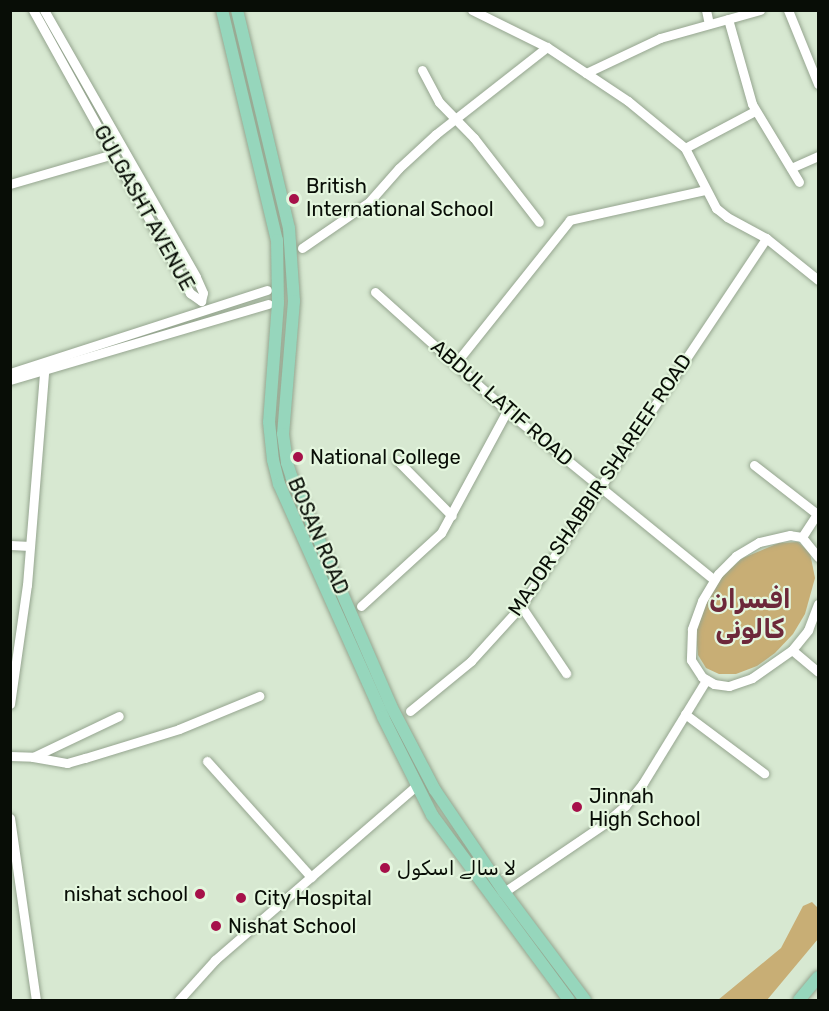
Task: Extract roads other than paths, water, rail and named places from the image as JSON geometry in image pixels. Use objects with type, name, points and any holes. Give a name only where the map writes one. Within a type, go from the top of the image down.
[{"type":"main road","name":"BOSAN ROAD","points":[[222,10],[277,240],[278,303],[269,422],[273,460],[291,515],[416,786],[432,815],[569,1000]]},
{"type":"main road","name":"BOSAN ROAD","points":[[237,10],[289,228],[294,301],[283,434],[287,463],[391,706],[435,790],[504,892],[585,1000]]},
{"type":"main road","points":[[799,1000],[819,977]]},
{"type":"main road","points":[[809,1000],[819,990]]},
{"type":"street","name":"GULGASHT AVENUE","points":[[33,10],[190,293],[203,305]]},
{"type":"street","name":"GULGASHT AVENUE","points":[[44,10],[196,277],[203,293],[203,305]]},
{"type":"street","points":[[472,10],[547,47],[628,101],[685,148],[716,208],[727,217],[766,238],[817,275]]},
{"type":"street","points":[[706,10],[708,24]]},
{"type":"street","points":[[586,73],[660,38],[760,10]]},
{"type":"street","points":[[788,10],[819,84]]},
{"type":"street","points":[[728,19],[745,87],[755,111],[799,182]]},
{"type":"street","points":[[302,248],[369,202],[399,168],[456,118],[547,47]]},
{"type":"street","points":[[422,70],[439,102],[456,118],[539,222]]},
{"type":"street","points":[[685,148],[755,111]]},
{"type":"street","points":[[10,184],[112,154]]},
{"type":"street","points":[[791,168],[819,156]]},
{"type":"street","points":[[455,364],[570,220],[705,190]]},
{"type":"street","name":"MAJOR SHABBIR SHAREEF ROAD","points":[[410,711],[471,661],[521,606],[766,238]]},
{"type":"street","name":"GULGASHT AVENUE","points":[[45,366],[203,305],[267,290]]},
{"type":"street","name":"ABDUL LATIF ROAD","points":[[375,292],[507,411],[714,580]]},
{"type":"street","name":"GULGASHT AVENUE","points":[[10,373],[45,366],[268,303]]},
{"type":"street","points":[[203,305],[209,320]]},
{"type":"street","points":[[10,380],[45,366],[30,546],[13,664],[10,704]]},
{"type":"street","points":[[361,606],[428,546],[452,516],[507,411]]},
{"type":"street","points":[[397,460],[452,516]]},
{"type":"street","points":[[754,465],[818,513],[802,537]]},
{"type":"street","points":[[819,557],[802,537],[780,537],[748,548],[728,564],[714,580],[695,617],[691,660],[706,680],[724,686],[740,682],[773,666],[792,650],[808,630],[819,604]]},
{"type":"street","points":[[10,544],[30,546]]},
{"type":"street","points":[[521,606],[566,673]]},
{"type":"street","points":[[792,650],[819,672]]},
{"type":"street","points":[[504,892],[604,824],[625,806],[643,783],[706,680]]},
{"type":"street","points":[[10,756],[33,757],[67,763],[179,729],[259,696]]},
{"type":"street","points":[[685,714],[764,773]]},
{"type":"street","points":[[33,757],[119,716]]},
{"type":"street","points":[[207,761],[311,877]]},
{"type":"street","points":[[179,1000],[215,960],[406,791],[416,786]]},
{"type":"street","points":[[10,818],[15,887],[36,1000]]},
{"type":"place","name":"British International School","points":[[294,199]]},
{"type":"place","name":"National College","points":[[298,457]]},
{"type":"place","name":"Jinnah High School","points":[[577,807]]},
{"type":"place","name":"لا سالے اسکول","points":[[385,868]]},
{"type":"place","name":"nishat school","points":[[200,894]]},
{"type":"place","name":"City Hospital","points":[[241,898]]},
{"type":"place","name":"Nishat School","points":[[216,926]]},
{"type":"district","name":"افسران کالونی","points":[[750,615]]}]
